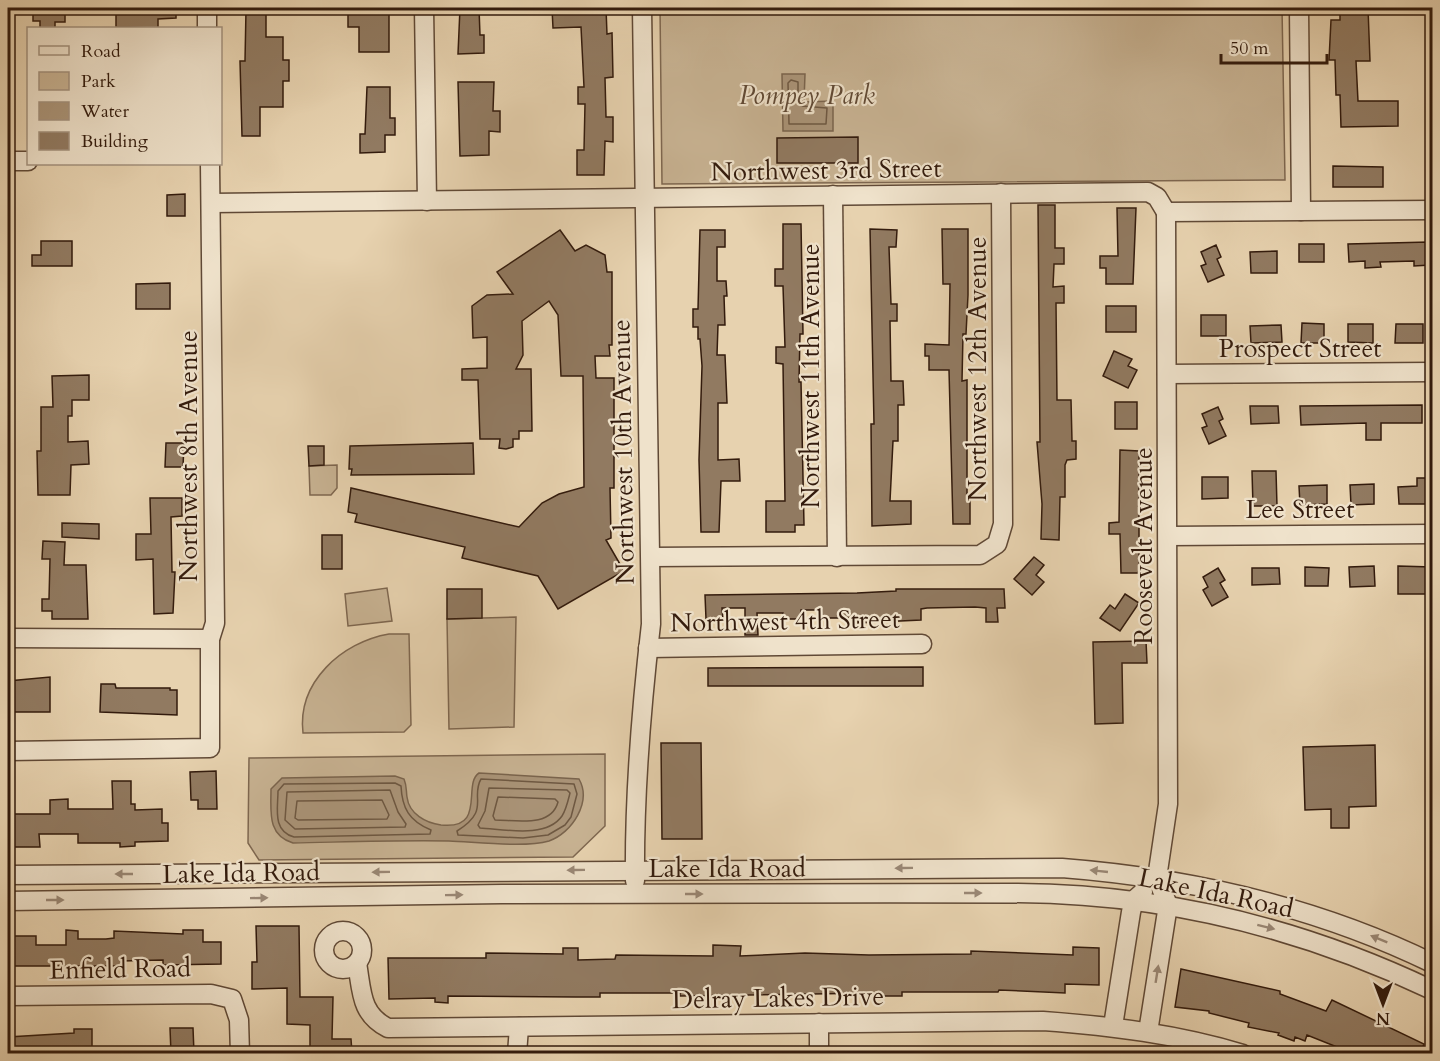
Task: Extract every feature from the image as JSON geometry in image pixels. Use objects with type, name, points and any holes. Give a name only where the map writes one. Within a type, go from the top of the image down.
[{"type":"street","points":[[207,8],[207,27]]},
{"type":"street","points":[[424,8],[427,201]]},
{"type":"street","name":"Northwest 10th Avenue","points":[[635,894],[636,782],[648,648],[651,557],[642,8]]},
{"type":"street","points":[[1299,8],[1301,211]]},
{"type":"street","points":[[8,161],[27,161]]},
{"type":"street","name":"Northwest 8th Avenue","points":[[8,752],[210,748],[210,639],[215,623],[210,165]]},
{"type":"street","name":"Northwest 3rd Street","points":[[211,203],[645,200],[833,195],[1148,192],[1157,197],[1166,212]]},
{"type":"street","name":"Northwest 12th Avenue","points":[[837,557],[980,555],[997,544],[1003,524],[1001,193]]},
{"type":"street","name":"Northwest 11th Avenue","points":[[833,195],[837,557]]},
{"type":"street","points":[[1166,212],[1432,210]]},
{"type":"street","name":"Roosevelt Avenue","points":[[1157,878],[1168,804],[1166,212]]},
{"type":"street","name":"Prospect Street","points":[[1167,374],[1432,372]]},
{"type":"street","name":"Lee Street","points":[[1168,536],[1432,534]]},
{"type":"street","points":[[651,557],[837,557]]},
{"type":"street","points":[[8,638],[210,639]]},
{"type":"street","name":"Northwest 4th Street","points":[[648,648],[922,644]]},
{"type":"street","name":"Lake Ida Road","points":[[8,875],[1027,867],[1157,878],[1217,889],[1288,906],[1356,930],[1432,963]]},
{"type":"street","points":[[200,899],[236,873]]},
{"type":"street","points":[[1113,1026],[1134,900],[1157,878],[1168,905],[1148,1032]]},
{"type":"street","name":"Lake Ida Road","points":[[8,901],[635,894],[1018,893],[1134,900],[1168,905],[1252,924],[1314,942],[1377,965],[1432,990]]},
{"type":"street","name":"Delray Lakes Drive","points":[[357,963],[365,1005],[373,1020],[388,1028],[1032,1021],[1113,1026],[1201,1041],[1243,1053]]},
{"type":"street","name":"Enfield Road","points":[[8,996],[211,994],[232,999],[239,1020],[240,1053]]},
{"type":"street","points":[[819,1023],[819,1053]]},
{"type":"street","points":[[518,1053],[519,1027]]},
{"type":"green space","name":"Pompey Park","points":[[660,8],[1282,8],[1285,180],[662,184]]},
{"type":"green space","points":[[337,465],[337,488],[331,495],[310,495],[309,466]]},
{"type":"green space","points":[[387,588],[392,621],[348,626],[345,594]]},
{"type":"green space","points":[[516,617],[514,727],[449,729],[447,619]]},
{"type":"green space","points":[[389,634],[409,634],[411,725],[404,732],[303,733],[303,714],[307,697],[315,681],[326,667],[355,646],[372,638]]},
{"type":"green space","points":[[605,754],[605,826],[573,857],[259,860],[248,843],[249,758]]},
{"type":"water","points":[[782,74],[805,74],[804,102],[833,101],[833,131],[783,131]]},
{"type":"water","points":[[479,773],[579,779],[583,797],[578,816],[557,837],[549,841],[527,844],[449,841],[293,843],[279,834],[272,822],[271,789],[282,778],[395,776],[404,779],[408,803],[419,817],[435,824],[455,825],[464,821],[469,814],[472,786]]},
{"type":"building","points":[[33,8],[65,8],[65,22],[55,22],[55,27],[40,27],[40,21],[33,21]]},
{"type":"building","points":[[116,8],[176,8],[176,18],[158,19],[158,27],[116,27]]},
{"type":"building","points":[[460,8],[479,8],[480,35],[484,35],[484,53],[458,54]]},
{"type":"building","points":[[552,8],[606,8],[607,34],[612,33],[613,77],[605,78],[606,117],[613,117],[613,142],[605,141],[604,175],[577,175],[577,150],[584,150],[585,104],[578,104],[578,87],[584,87],[581,27],[553,28]]},
{"type":"building","points":[[1340,8],[1368,8],[1370,61],[1356,61],[1358,101],[1398,101],[1398,126],[1341,127],[1340,95],[1336,95],[1335,60],[1329,60],[1331,20],[1340,20]]},
{"type":"building","points":[[266,9],[266,37],[283,37],[283,60],[289,60],[289,81],[283,81],[283,107],[260,107],[260,136],[242,136],[240,61],[245,61],[246,10]]},
{"type":"building","points":[[348,10],[389,10],[389,52],[359,52],[359,27],[348,27]]},
{"type":"building","points":[[458,82],[494,82],[493,111],[500,111],[500,132],[489,131],[489,155],[460,156]]},
{"type":"building","points":[[367,87],[390,87],[390,118],[395,118],[395,135],[385,135],[385,152],[360,153],[360,134],[365,134]]},
{"type":"building","points":[[858,137],[858,163],[777,163],[777,138]]},
{"type":"building","points":[[1333,166],[1383,167],[1383,187],[1333,187]]},
{"type":"building","points":[[185,194],[185,216],[167,216],[167,195]]},
{"type":"building","points":[[1038,205],[1055,205],[1055,248],[1064,248],[1064,264],[1054,264],[1053,287],[1064,286],[1064,303],[1056,303],[1057,400],[1071,400],[1072,441],[1076,441],[1076,459],[1067,460],[1065,465],[1065,497],[1060,497],[1059,540],[1041,539],[1042,504],[1037,442],[1040,442]]},
{"type":"building","points":[[1117,208],[1136,208],[1133,284],[1106,284],[1106,268],[1100,268],[1100,256],[1118,256]]},
{"type":"building","points":[[783,224],[801,224],[803,334],[800,334],[799,382],[801,382],[804,525],[795,525],[795,532],[766,532],[766,501],[785,501],[783,364],[776,363],[776,347],[785,347],[783,286],[775,286],[775,269],[783,269]]},
{"type":"building","points":[[870,229],[897,230],[896,247],[889,247],[891,304],[897,304],[897,321],[890,321],[891,381],[903,381],[904,405],[898,405],[898,441],[893,441],[890,501],[911,501],[911,524],[872,526],[871,424],[874,424]]},
{"type":"building","points":[[942,229],[968,229],[968,295],[966,334],[963,334],[962,381],[967,380],[967,500],[970,500],[970,524],[953,524],[949,370],[929,370],[929,356],[925,356],[925,344],[949,345],[950,284],[943,284]]},
{"type":"building","points":[[560,230],[575,251],[586,245],[605,255],[607,272],[612,272],[610,356],[595,356],[596,378],[614,378],[614,488],[610,488],[611,538],[606,540],[624,571],[558,609],[538,576],[462,558],[465,547],[355,522],[357,514],[348,512],[351,488],[519,527],[542,503],[559,494],[584,487],[583,376],[561,376],[558,315],[549,301],[522,321],[523,355],[516,369],[531,369],[532,431],[519,431],[519,439],[513,439],[513,447],[506,449],[499,448],[500,439],[480,439],[478,380],[462,380],[462,369],[487,368],[487,337],[473,338],[472,306],[487,295],[513,294],[497,272]]},
{"type":"building","points":[[700,230],[725,230],[725,247],[717,247],[717,281],[726,281],[727,296],[724,296],[725,325],[718,325],[717,355],[725,355],[727,403],[718,403],[718,460],[739,459],[740,481],[721,481],[719,532],[701,532],[699,460],[702,366],[698,327],[693,327],[693,309],[698,309]]},
{"type":"building","points":[[41,241],[72,241],[72,266],[32,266],[32,255],[41,255]]},
{"type":"building","points":[[1429,242],[1430,265],[1414,266],[1414,261],[1380,262],[1381,267],[1365,268],[1365,261],[1349,262],[1348,244]]},
{"type":"building","points":[[1299,244],[1324,244],[1324,262],[1299,262]]},
{"type":"building","points":[[1216,245],[1221,257],[1217,259],[1224,275],[1208,282],[1201,266],[1206,264],[1201,252]]},
{"type":"building","points":[[1277,251],[1277,273],[1251,273],[1250,252]]},
{"type":"building","points":[[170,283],[170,309],[136,309],[136,284]]},
{"type":"building","points":[[1106,306],[1136,306],[1136,332],[1106,332]]},
{"type":"building","points":[[1201,315],[1226,315],[1226,336],[1201,336]]},
{"type":"building","points":[[1302,323],[1324,324],[1324,343],[1301,343]]},
{"type":"building","points":[[1348,324],[1373,324],[1373,343],[1348,342]]},
{"type":"building","points":[[1396,324],[1423,324],[1423,343],[1395,343]]},
{"type":"building","points":[[1281,325],[1282,342],[1251,343],[1250,326]]},
{"type":"building","points":[[1114,351],[1132,359],[1128,366],[1137,370],[1128,388],[1103,376]]},
{"type":"building","points":[[89,375],[89,400],[72,400],[72,416],[68,416],[68,442],[88,441],[89,464],[71,465],[70,495],[38,495],[37,451],[41,451],[41,407],[53,407],[52,376]]},
{"type":"building","points":[[1115,402],[1137,402],[1137,429],[1115,429]]},
{"type":"building","points":[[1422,405],[1422,423],[1381,423],[1381,440],[1366,440],[1366,423],[1301,425],[1300,406]]},
{"type":"building","points":[[1250,406],[1278,406],[1279,423],[1251,424]]},
{"type":"building","points":[[1218,407],[1223,419],[1219,421],[1226,436],[1209,444],[1202,428],[1207,426],[1202,414]]},
{"type":"building","points":[[166,443],[184,443],[183,467],[165,467]]},
{"type":"building","points":[[473,443],[474,474],[351,475],[352,469],[349,469],[350,446]]},
{"type":"building","points":[[308,446],[324,446],[324,465],[309,466]]},
{"type":"building","points":[[1120,450],[1139,451],[1139,573],[1121,573],[1120,534],[1109,534],[1109,523],[1119,522]]},
{"type":"building","points":[[1252,471],[1276,471],[1277,506],[1253,506]]},
{"type":"building","points":[[1202,477],[1228,477],[1228,498],[1202,499]]},
{"type":"building","points":[[1417,478],[1429,478],[1430,504],[1399,504],[1398,487],[1417,486]]},
{"type":"building","points":[[1374,484],[1374,504],[1351,505],[1350,485]]},
{"type":"building","points":[[1327,485],[1327,504],[1300,505],[1299,486]]},
{"type":"building","points":[[150,498],[182,498],[182,516],[171,517],[172,572],[175,572],[173,613],[154,614],[153,559],[136,560],[136,534],[151,534]]},
{"type":"building","points":[[62,523],[99,524],[99,539],[62,537]]},
{"type":"building","points":[[322,535],[342,535],[342,569],[322,569]]},
{"type":"building","points":[[43,541],[65,542],[64,565],[86,565],[88,619],[52,619],[52,611],[42,611],[42,599],[49,599],[50,559],[42,559]]},
{"type":"building","points":[[1034,557],[1044,565],[1036,575],[1044,582],[1032,595],[1014,579]]},
{"type":"building","points":[[1374,566],[1375,586],[1350,587],[1349,567]]},
{"type":"building","points":[[1398,566],[1432,567],[1431,594],[1398,594]]},
{"type":"building","points":[[1305,567],[1329,568],[1328,586],[1305,586]]},
{"type":"building","points":[[1218,568],[1225,580],[1220,583],[1228,597],[1212,606],[1203,590],[1208,587],[1203,577]]},
{"type":"building","points":[[1252,568],[1279,568],[1280,584],[1252,585]]},
{"type":"building","points":[[447,589],[482,589],[482,618],[447,619]]},
{"type":"building","points":[[896,589],[1004,589],[1005,608],[997,608],[998,622],[986,622],[986,608],[975,607],[921,609],[921,620],[858,623],[858,618],[822,618],[822,610],[801,610],[800,619],[783,619],[783,613],[757,613],[758,635],[745,635],[745,608],[722,608],[723,619],[706,619],[705,595],[857,593],[896,591]]},
{"type":"building","points":[[1125,594],[1139,603],[1120,631],[1100,618],[1110,605],[1115,609]]},
{"type":"building","points":[[1146,641],[1147,663],[1122,663],[1123,723],[1095,724],[1093,642]]},
{"type":"building","points":[[923,667],[923,686],[708,686],[708,668]]},
{"type":"building","points":[[50,677],[50,712],[14,712],[14,705],[8,705],[8,681]]},
{"type":"building","points":[[101,684],[115,684],[116,688],[177,690],[177,715],[100,712]]},
{"type":"building","points":[[661,743],[701,743],[702,839],[662,839]]},
{"type":"building","points":[[1375,745],[1376,806],[1349,807],[1349,828],[1331,828],[1331,809],[1305,810],[1303,747]]},
{"type":"building","points":[[216,771],[217,809],[198,809],[198,800],[191,800],[190,772]]},
{"type":"building","points":[[112,781],[131,781],[131,804],[135,804],[135,810],[162,809],[162,823],[168,823],[168,841],[135,842],[135,846],[120,847],[120,843],[78,843],[78,834],[39,834],[40,847],[14,847],[14,814],[50,814],[50,800],[68,799],[68,809],[113,809]]},
{"type":"building","points":[[256,926],[299,926],[300,997],[333,997],[332,1039],[351,1039],[352,1053],[310,1053],[310,1025],[287,1024],[287,988],[252,989],[252,962],[257,962]]},
{"type":"building","points":[[66,930],[78,931],[78,939],[106,939],[114,938],[114,931],[183,934],[183,930],[203,930],[203,942],[221,942],[221,964],[163,965],[163,960],[121,961],[121,966],[8,966],[8,936],[36,936],[36,945],[66,945]]},
{"type":"building","points":[[713,945],[741,946],[740,956],[805,953],[971,954],[971,951],[1073,955],[1073,947],[1099,948],[1099,985],[1065,984],[1065,993],[999,990],[998,992],[902,992],[902,996],[875,996],[875,993],[680,996],[680,993],[600,993],[600,997],[448,996],[448,1003],[435,1002],[435,998],[389,999],[388,958],[486,958],[486,953],[563,954],[563,948],[578,948],[578,960],[615,959],[616,955],[713,956]]},
{"type":"building","points":[[1181,969],[1280,991],[1280,994],[1326,1011],[1332,1000],[1424,1044],[1420,1053],[1352,1053],[1307,1035],[1305,1041],[1295,1037],[1294,1041],[1278,1035],[1279,1033],[1248,1027],[1249,1023],[1209,1013],[1209,1011],[1175,1007]]},
{"type":"building","points":[[170,1028],[193,1028],[194,1053],[171,1053]]},
{"type":"building","points":[[74,1029],[92,1029],[92,1053],[8,1053],[8,1037],[74,1033]]}]
